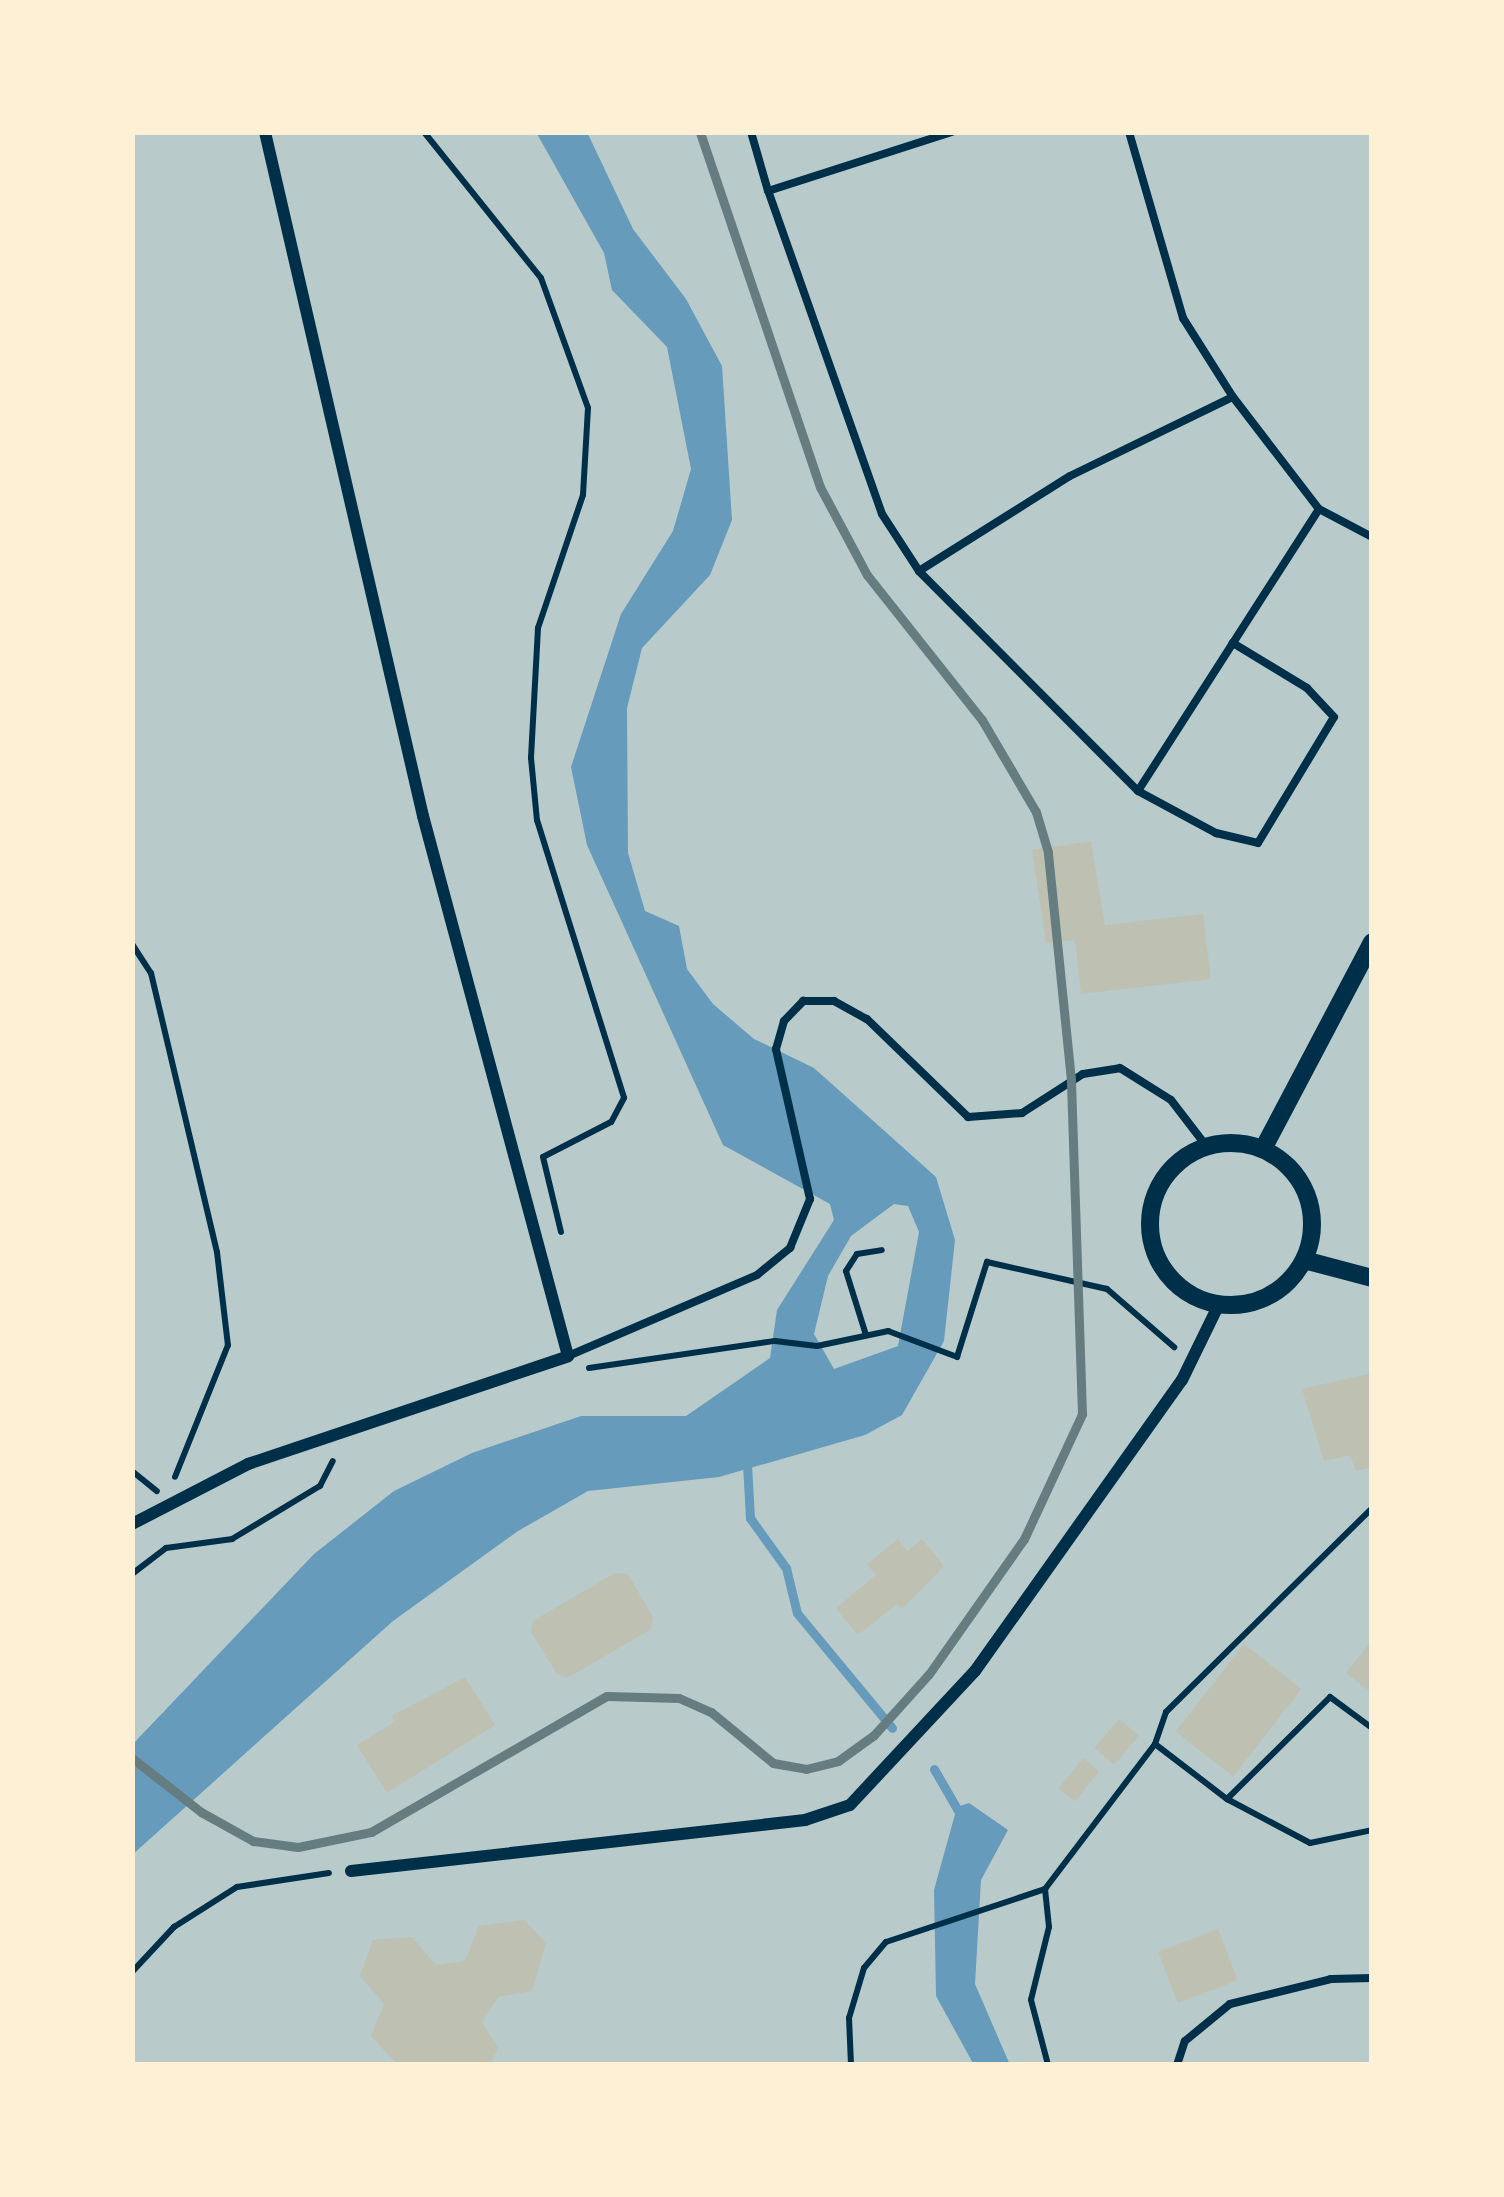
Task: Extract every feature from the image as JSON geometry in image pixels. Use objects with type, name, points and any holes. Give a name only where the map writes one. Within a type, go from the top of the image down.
[{"type":"street","points":[[132,1524],[167,1500],[248,1464],[568,1356],[422,816],[265,132]]},
{"type":"street","points":[[1263,1148],[1372,942]]},
{"type":"street","points":[[1208,1147],[1263,1148],[1285,1162],[1307,1196],[1312,1235],[1304,1260],[1262,1299],[1219,1304],[1170,1277],[1152,1239],[1165,1178],[1208,1147]]},
{"type":"street","points":[[1304,1260],[1371,1276]]},
{"type":"street","points":[[351,1871],[805,1820],[850,1805],[975,1671],[1196,1357],[1219,1304]]},
{"type":"lane","points":[[751,132],[882,514],[919,571],[1138,790],[1216,833],[1258,843],[1334,717],[1307,688],[1233,643]]},
{"type":"lane","points":[[768,191],[952,132]]},
{"type":"lane","points":[[1129,132],[1183,317],[1233,397],[1319,509],[1372,537]]},
{"type":"lane","points":[[919,571],[1070,476],[1233,397]]},
{"type":"lane","points":[[1138,790],[1319,509]]},
{"type":"lane","points":[[568,1356],[757,1274],[790,1248],[810,1198],[776,1049],[784,1021],[803,1001],[835,1001],[867,1018],[968,1117],[1022,1113],[1083,1074],[1120,1068],[1171,1100],[1208,1147]]},
{"type":"lane","points":[[1178,2065],[1185,2041],[1230,2004],[1331,1979],[1372,1978]]},
{"type":"path","points":[[424,132],[541,278],[588,408],[583,495],[538,628],[531,758],[538,820],[623,1098],[611,1122],[543,1157],[563,1245]]},
{"type":"path","points":[[132,944],[151,973],[217,1252],[228,1345],[167,1500],[132,1471]]},
{"type":"path","points":[[866,1335],[846,1271],[857,1254],[882,1250]]},
{"type":"path","points":[[568,1381],[590,1373],[775,1341],[817,1346],[866,1335],[895,1336],[944,1357],[957,1357],[987,1262],[1107,1289],[1196,1357]]},
{"type":"path","points":[[586,1348],[590,1373]]},
{"type":"path","points":[[132,1574],[166,1548],[232,1539],[320,1486],[328,1463],[349,1456]]},
{"type":"path","points":[[851,2065],[849,2018],[864,1968],[886,1942],[1045,1889],[1155,1744],[1166,1712],[1372,1508]]},
{"type":"path","points":[[1227,1799],[1330,1697],[1372,1728]]},
{"type":"path","points":[[1155,1744],[1227,1799],[1310,1843],[1372,1830]]},
{"type":"path","points":[[132,1972],[174,1928],[237,1888],[351,1871]]},
{"type":"path","points":[[1045,1889],[1049,1927],[1030,2000],[1048,2065]]},
{"type":"shaded area","points":[[132,132],[1372,132],[1372,2065],[132,2065]]},
{"type":"water","points":[[536,132],[587,132],[633,229],[686,299],[722,366],[732,520],[710,575],[642,648],[627,708],[628,853],[645,911],[679,926],[687,969],[713,1004],[754,1039],[814,1068],[936,1177],[955,1240],[944,1341],[902,1415],[865,1435],[719,1477],[588,1491],[518,1531],[393,1621],[132,1855],[132,1745],[314,1554],[394,1491],[472,1453],[581,1416],[686,1416],[770,1358],[777,1310],[834,1220],[830,1204],[723,1145],[587,845],[571,767],[621,614],[673,531],[691,469],[667,347],[612,290],[604,253]],"holes":[[[894,1204],[908,1206],[919,1232],[898,1346],[834,1369],[814,1334],[828,1276],[851,1236]]]},
{"type":"water","points":[[969,1803],[1008,1830],[981,1880],[975,1984],[1010,2065],[974,2065],[936,1996],[934,1890],[957,1807]]},
{"type":"building","points":[[1091,841],[1105,925],[1203,914],[1211,979],[1081,994],[1075,940],[1046,943],[1032,850]]},
{"type":"building","points":[[1372,1373],[1372,1467],[1356,1471],[1350,1455],[1324,1461],[1302,1389]]},
{"type":"building","points":[[898,1539],[907,1551],[922,1539],[944,1566],[902,1609],[897,1604],[858,1635],[836,1608],[876,1575],[867,1564]]},
{"type":"building","points":[[615,1573],[628,1574],[653,1617],[650,1630],[567,1678],[557,1674],[531,1632],[533,1621]]},
{"type":"building","points":[[1372,1640],[1372,1693],[1346,1673]]},
{"type":"building","points":[[1244,1644],[1302,1689],[1233,1776],[1176,1731]]},
{"type":"building","points":[[465,1677],[495,1725],[387,1793],[357,1745],[395,1722],[392,1716]]},
{"type":"building","points":[[1119,1719],[1139,1736],[1114,1765],[1095,1748]]},
{"type":"building","points":[[1083,1758],[1099,1771],[1075,1802],[1058,1788]]},
{"type":"building","points":[[524,1920],[546,1943],[532,1991],[498,1997],[482,2022],[498,2048],[490,2065],[398,2065],[371,2036],[384,2004],[360,1976],[373,1940],[412,1937],[436,1965],[465,1961],[479,1926]]},
{"type":"building","points":[[1218,1929],[1238,1980],[1178,2003],[1158,1952]]},
{"type":"waterway","points":[[747,1464],[750,1518],[786,1568],[797,1613],[892,1728]]},
{"type":"waterway","points":[[934,1769],[960,1814]]},
{"type":"railway","points":[[132,1758],[201,1812],[253,1841],[298,1847],[371,1832],[607,1696],[679,1698],[711,1712],[773,1763],[806,1769],[838,1761],[874,1735],[929,1674],[1024,1539],[1082,1414],[1071,1080],[1048,852],[1036,812],[982,720],[867,575],[820,487],[700,132]]}]
